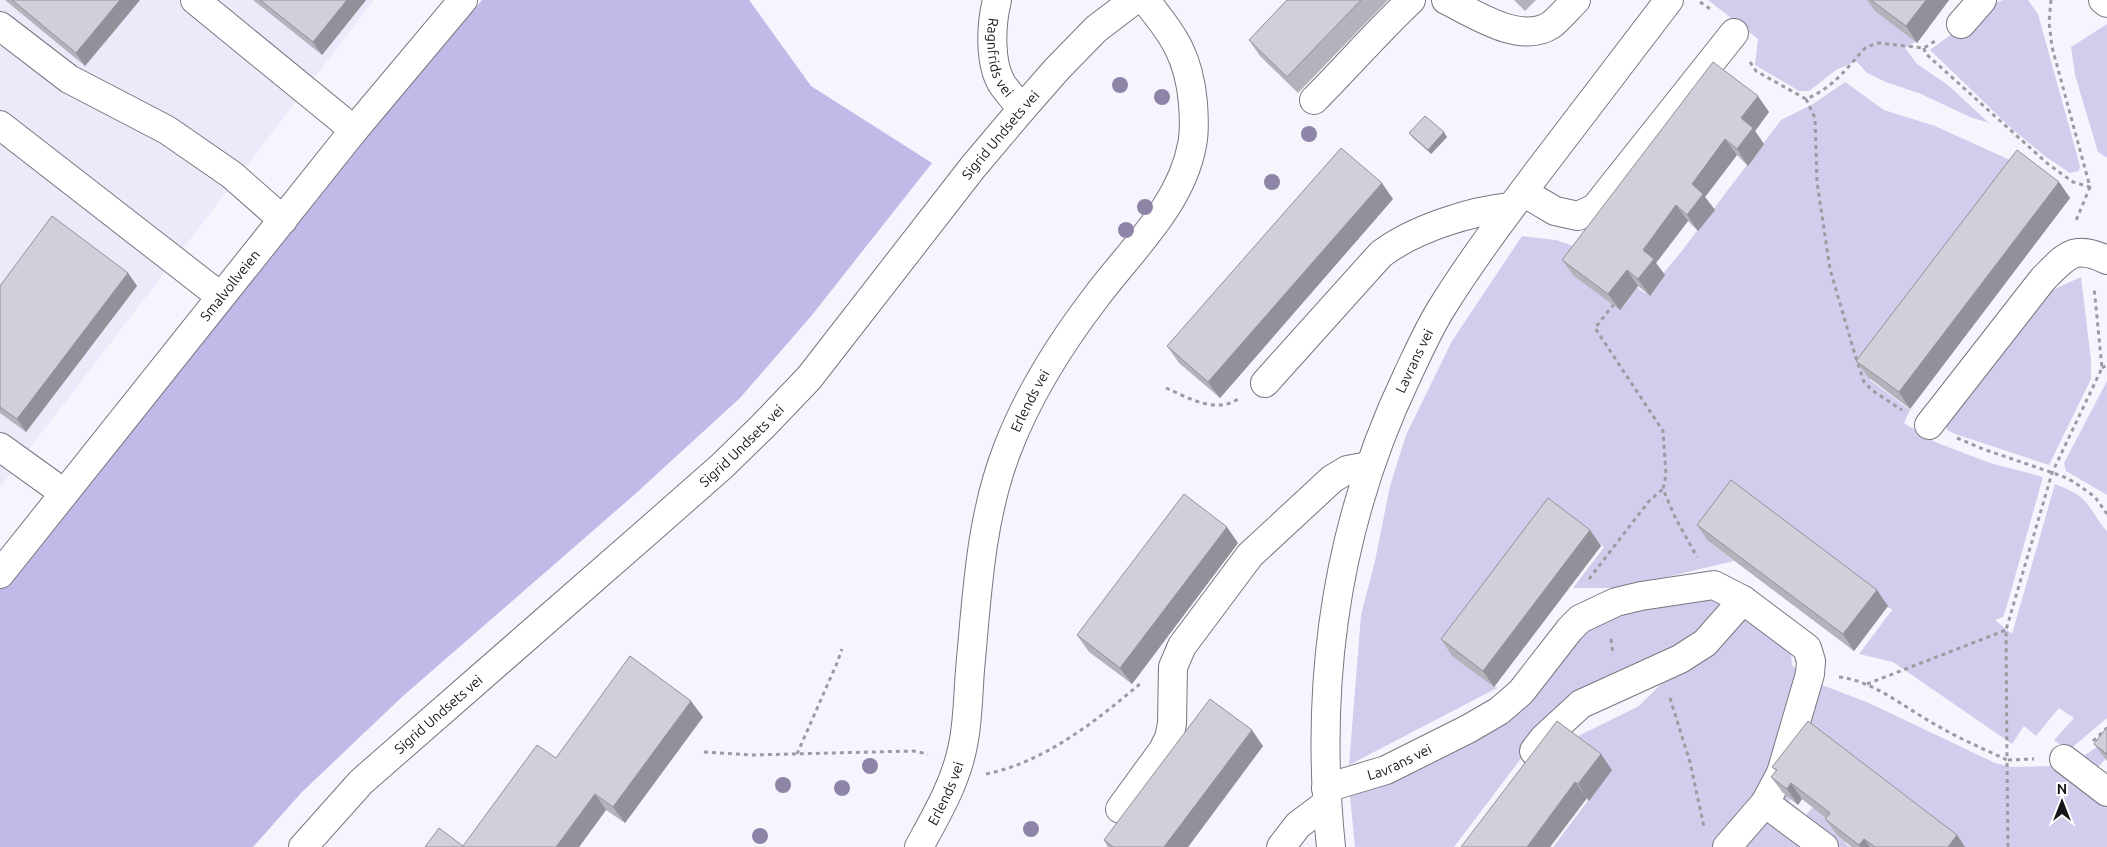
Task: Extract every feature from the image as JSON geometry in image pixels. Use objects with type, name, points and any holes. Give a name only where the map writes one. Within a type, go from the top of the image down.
[{"type":"street","points":[[195,0],[354,130]]},
{"type":"street","name":"Smalvollveien","points":[[0,574],[220,296],[354,130],[463,0]]},
{"type":"street","name":"Ragnfrids vei","points":[[997,0],[992,33],[996,69],[1003,86],[1022,108]]},
{"type":"street","name":"Sigrid Undsets vei","points":[[303,847],[361,782],[670,512],[763,426],[809,378],[973,167],[1022,108],[1096,29],[1134,0]]},
{"type":"street","name":"Erlends vei","points":[[918,847],[944,800],[958,763],[966,725],[985,526],[1007,451],[1039,380],[1094,299],[1175,194],[1188,167],[1193,142],[1192,86],[1185,59],[1170,30],[1145,0]]},
{"type":"street","points":[[1314,100],[1411,0]]},
{"type":"street","points":[[1446,0],[1508,29],[1528,32],[1551,24],[1576,0]]},
{"type":"street","name":"Lavrans vei","points":[[1331,847],[1326,796],[1325,720],[1328,657],[1341,574],[1369,466],[1389,413],[1427,334],[1470,264],[1669,0]]},
{"type":"street","points":[[1961,24],[1982,0]]},
{"type":"street","points":[[2103,0],[2107,3]]},
{"type":"street","points":[[0,26],[69,79],[167,130],[232,175],[282,220]]},
{"type":"street","points":[[1265,383],[1381,254],[1392,246],[1456,218],[1495,209],[1517,200],[1578,216],[1595,208],[1734,33]]},
{"type":"street","points":[[0,125],[220,296]]},
{"type":"street","points":[[1929,425],[2043,279],[2065,258],[2091,255]]},
{"type":"street","points":[[0,447],[64,493]]},
{"type":"street","points":[[1120,810],[1163,750],[1169,738],[1172,724],[1173,667],[1182,646],[1250,555],[1332,479],[1347,470],[1369,466]]},
{"type":"street","points":[[1714,585],[1743,600],[1807,648],[1810,661],[1810,674],[1781,773],[1765,803],[1727,847]]},
{"type":"street","name":"Lavrans vei","points":[[1326,796],[1386,770],[1468,729],[1499,711],[1521,692],[1580,619],[1616,602],[1641,596],[1714,585]]},
{"type":"street","points":[[1521,769],[1544,738],[1581,704],[1680,659],[1705,643],[1743,600]]},
{"type":"street","points":[[2064,758],[2107,792]]},
{"type":"street","points":[[1281,847],[1298,825],[1326,796]]},
{"type":"street","points":[[1765,803],[1824,847]]},
{"type":"path","points":[[2008,847],[2006,630],[2052,473],[2102,368],[2091,255],[2075,221],[2082,209],[2090,187],[2052,47],[2049,22],[2051,0]]},
{"type":"path","points":[[1734,33],[1756,72],[1806,99],[1815,118],[1817,182],[1830,269],[1864,382],[1873,392],[1894,406],[1929,425],[1983,449],[2074,482],[2095,497],[2107,514]]},
{"type":"path","points":[[1806,99],[1832,84],[1866,46],[1878,43],[1924,48],[1925,53],[2023,143],[2073,182],[2090,187]]},
{"type":"path","points":[[1613,297],[1614,306],[1595,328],[1663,431],[1666,475],[1663,490],[1675,517],[1714,585]]},
{"type":"path","points":[[2102,368],[2107,365]]},
{"type":"path","points":[[1166,388],[1197,401],[1223,406],[1236,400],[1260,381],[1265,383]]},
{"type":"path","points":[[1618,688],[1608,626],[1601,608],[1582,588],[1649,500],[1663,490]]},
{"type":"path","points":[[1867,684],[2006,630]]},
{"type":"path","points":[[796,754],[842,649]]},
{"type":"path","points":[[983,775],[1026,762],[1078,732],[1164,663],[1176,657]]},
{"type":"path","points":[[1661,668],[1690,762],[1704,830]]},
{"type":"path","points":[[1810,674],[1852,679],[1867,684],[1939,727],[2007,760],[2064,758]]},
{"type":"path","points":[[704,752],[751,755],[913,751],[958,763]]},
{"type":"shaded area","points":[[0,0],[374,0],[0,487]]},
{"type":"shaded area","points":[[482,0],[749,0],[811,86],[932,163],[812,315],[740,398],[634,495],[403,696],[301,793],[253,847],[0,847],[0,576]]},
{"type":"shaded area","points":[[1708,0],[1886,0],[1918,40],[1905,48],[1917,64],[1948,85],[1989,123],[1970,117],[1921,94],[1886,82],[1867,73],[1856,61],[1836,70],[1809,91],[1799,91],[1755,65],[1758,39]]},
{"type":"shaded area","points":[[2003,0],[2028,0],[2038,14],[2080,166],[2079,171],[2070,173],[2046,157],[2012,129],[1930,50],[1993,4]]},
{"type":"shaded area","points":[[2107,24],[2107,158],[2098,152],[2075,75],[2071,47]]},
{"type":"shaded area","points":[[1845,82],[1884,110],[1935,126],[2030,169],[1870,380],[1910,410],[1904,423],[1935,442],[1990,463],[2043,477],[2006,609],[2003,617],[1995,620],[2012,634],[2055,484],[2082,498],[2107,531],[2107,718],[2068,751],[2054,740],[2074,718],[2059,708],[2036,736],[2024,726],[2012,744],[1893,662],[1859,654],[1892,610],[1742,498],[1709,542],[1734,561],[1620,588],[1573,588],[1604,547],[1562,515],[1454,655],[1497,688],[1349,765],[1361,615],[1375,561],[1390,486],[1406,435],[1452,341],[1522,236],[1556,240],[1582,249],[1646,294],[1681,252],[1781,120],[1813,104]]},
{"type":"shaded area","points":[[2081,277],[2091,360],[2091,379],[2049,465],[1947,430],[1945,421],[2048,292]]},
{"type":"shaded area","points":[[2107,381],[2107,495],[2066,471],[2064,463]]},
{"type":"shaded area","points":[[1680,598],[1727,600],[1710,628],[1538,736],[1454,847],[1355,847],[1350,796],[1481,732],[1598,617]]},
{"type":"shaded area","points":[[1743,612],[1791,652],[1792,665],[1809,680],[1869,703],[1995,763],[2012,767],[2054,766],[2107,805],[2107,847],[1960,847],[1829,748],[1789,801],[1806,815],[1813,807],[1851,835],[1845,843],[1851,847],[1553,847],[1608,774],[1566,742],[1639,706],[1670,675]]},
{"type":"shaded area","points":[[2103,743],[2107,757],[2095,771],[2079,759]]},
{"type":"building","points":[[12,0],[120,0],[76,53]]},
{"type":"building","points":[[260,0],[347,0],[313,42]]},
{"type":"building","points":[[1287,0],[1361,0],[1287,77],[1249,40]]},
{"type":"building","points":[[1871,0],[1926,0],[1906,26]]},
{"type":"building","points":[[1713,62],[1758,96],[1741,118],[1753,128],[1737,149],[1725,139],[1692,184],[1703,194],[1687,215],[1676,205],[1643,250],[1654,259],[1638,279],[1627,270],[1608,294],[1562,260]]},
{"type":"building","points":[[1425,116],[1444,132],[1428,150],[1409,133]]},
{"type":"building","points":[[1341,148],[1382,183],[1208,382],[1167,346]]},
{"type":"building","points":[[2017,150],[2059,182],[1899,392],[1856,361]]},
{"type":"building","points":[[52,216],[128,273],[17,419],[0,407],[0,286]]},
{"type":"building","points":[[1731,480],[1877,590],[1843,634],[1697,525]]},
{"type":"building","points":[[1184,494],[1227,527],[1120,668],[1077,635]]},
{"type":"building","points":[[1548,498],[1590,530],[1483,671],[1441,639]]},
{"type":"building","points":[[630,656],[691,701],[613,807],[595,794],[556,847],[425,847],[439,828],[463,846],[537,745],[556,758]]},
{"type":"building","points":[[1210,699],[1252,730],[1164,847],[1113,847],[1104,840]]},
{"type":"building","points":[[1557,721],[1601,754],[1578,784],[1575,782],[1527,847],[1461,847]]},
{"type":"building","points":[[1808,721],[1957,835],[1948,847],[1875,847],[1864,839],[1859,845],[1825,819],[1830,813],[1791,783],[1787,789],[1771,777],[1777,770],[1772,767]]},
{"type":"building","points":[[2107,727],[2107,754],[2094,744]]}]
